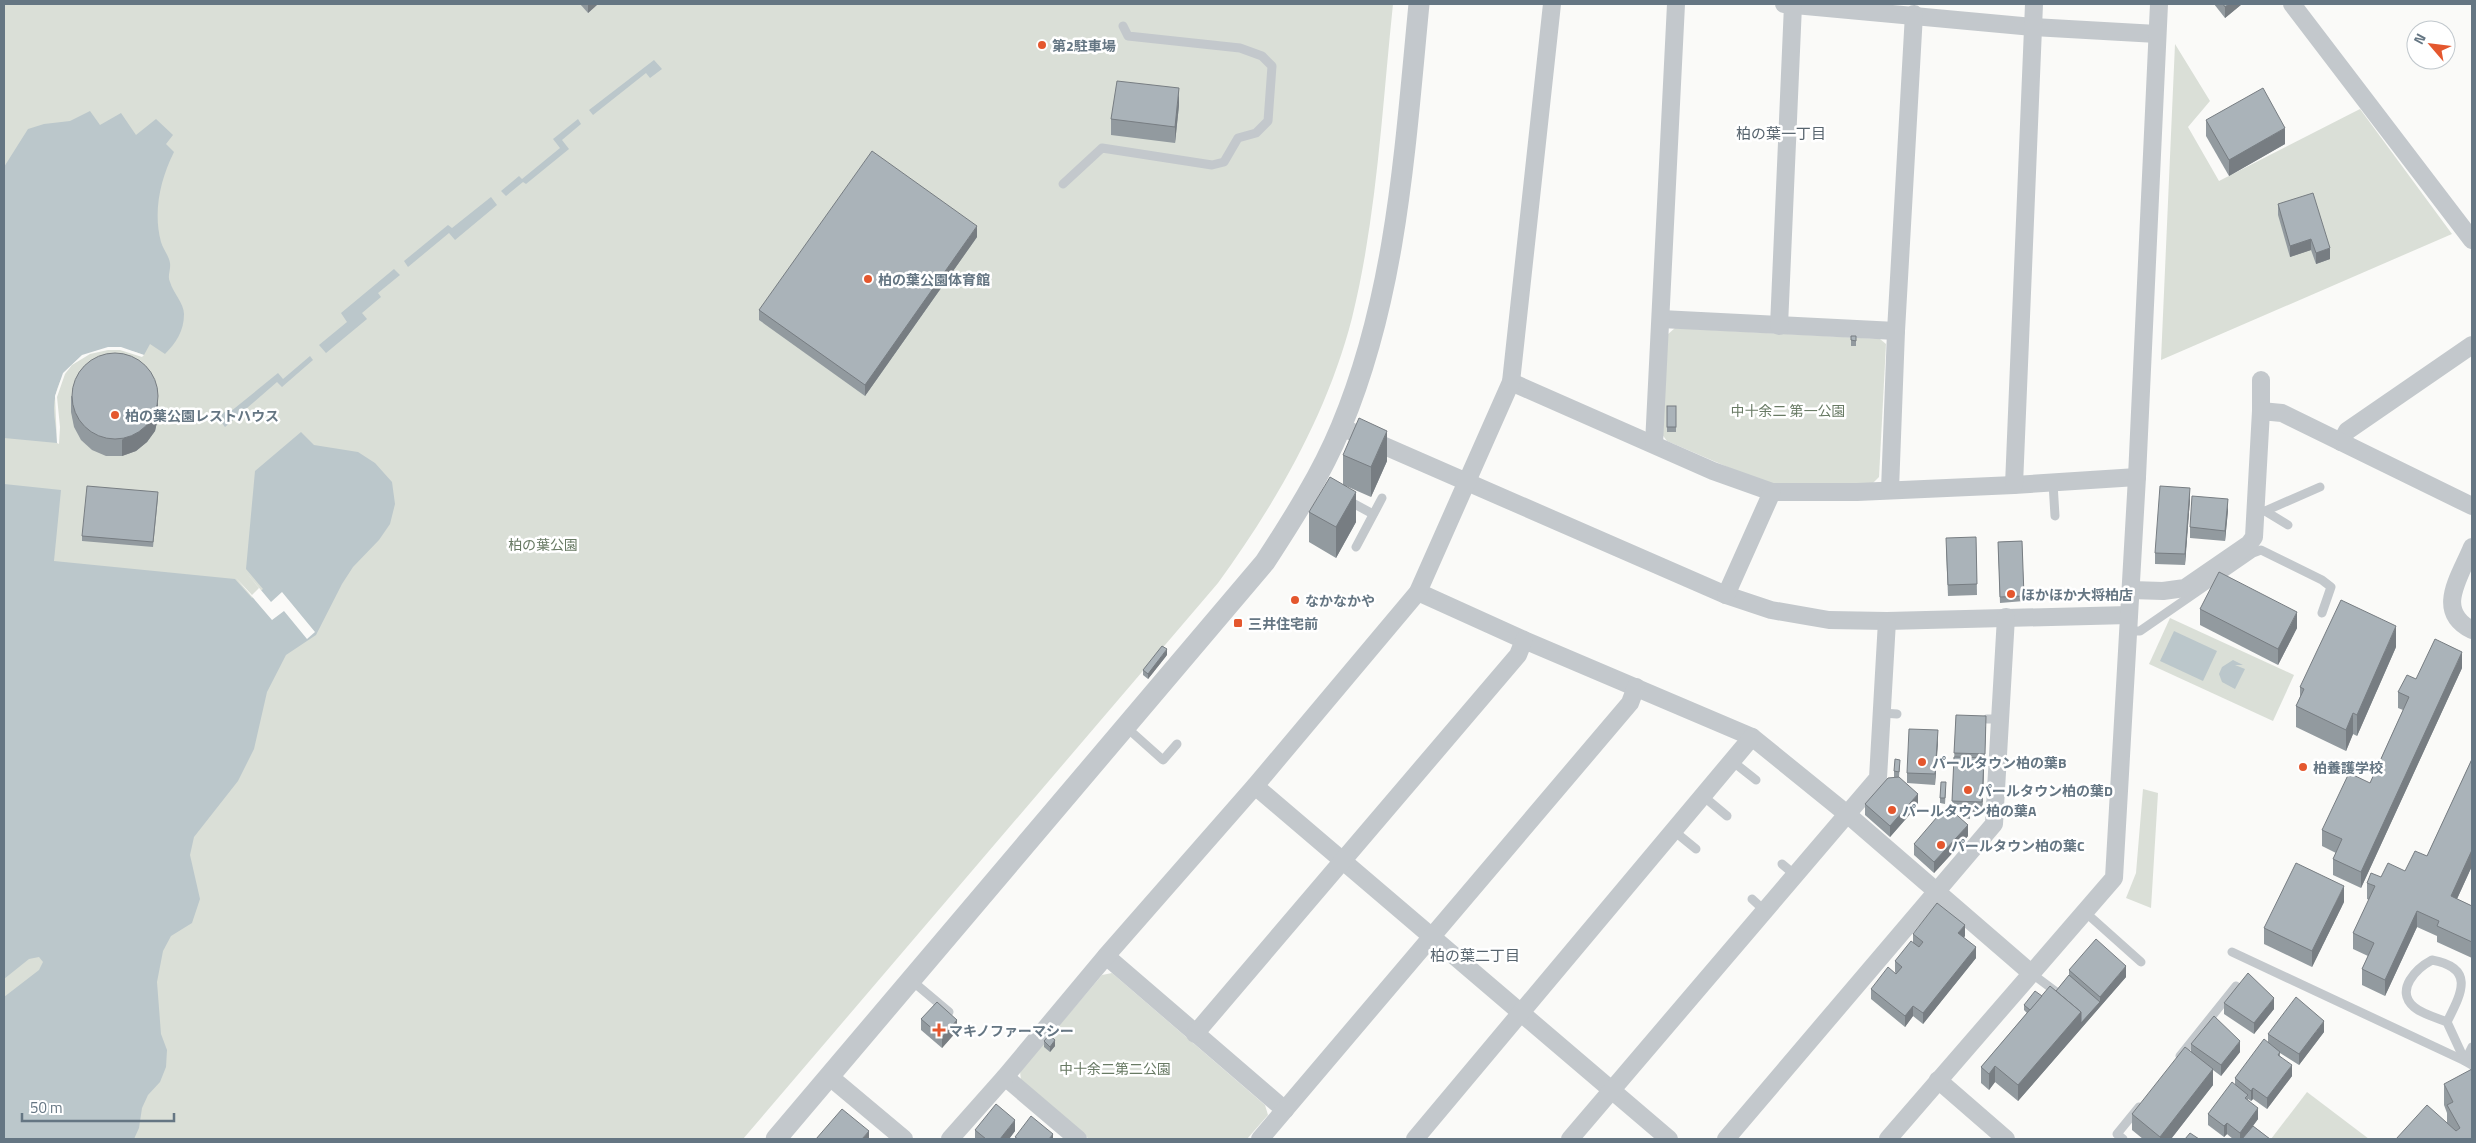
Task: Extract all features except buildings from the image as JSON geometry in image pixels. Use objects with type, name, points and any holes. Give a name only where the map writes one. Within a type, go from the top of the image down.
[{"type":"street","points":[[776,1139],[1265,562],[1318,484],[1341,427],[1372,336],[1393,245],[1419,4]]},
{"type":"street","points":[[950,1139],[1006,1076],[1106,956],[1255,786],[1418,592],[1511,382],[1552,4]]},
{"type":"street","points":[[1654,444],[1676,4]]},
{"type":"street","points":[[1779,326],[1788,4],[2033,26],[2158,34]]},
{"type":"street","points":[[2014,485],[2034,4]]},
{"type":"street","points":[[1888,1139],[2114,878],[2137,477],[2159,4]]},
{"type":"street","points":[[2292,4],[2313,36],[2472,240]]},
{"type":"street","points":[[1890,490],[1896,331],[1914,14]]},
{"type":"street","points":[[1660,319],[1896,331]]},
{"type":"street","points":[[2341,442],[2347,431],[2472,345]]},
{"type":"street","points":[[2131,590],[2163,591],[2185,588],[2249,544],[2254,537],[2260,512],[2262,380]]},
{"type":"street","points":[[1511,382],[1713,471],[1772,492],[2014,485],[2137,477]]},
{"type":"street","points":[[2261,411],[2282,413],[2472,506]]},
{"type":"street","points":[[1341,427],[1431,470],[1467,480],[1726,595],[1771,610],[1829,620],[1887,621],[2006,617],[2129,623]]},
{"type":"street","points":[[1726,595],[1772,492]]},
{"type":"street","points":[[2472,547],[2451,598],[2451,611],[2460,624],[2472,630]]},
{"type":"street","points":[[1418,592],[1524,640],[1752,738],[1847,814],[2031,973]]},
{"type":"street","points":[[1726,1139],[1994,824],[1994,719],[2006,617]]},
{"type":"street","points":[[1570,1139],[1765,911],[1788,870],[1847,814],[1878,778],[1872,769],[1889,714],[1887,621]]},
{"type":"street","points":[[1196,1034],[1518,655],[1524,640]]},
{"type":"street","points":[[1260,1139],[1630,703],[1636,687]]},
{"type":"street","points":[[1415,1139],[1752,738]]},
{"type":"street","points":[[1255,786],[1669,1139]]},
{"type":"street","points":[[1106,956],[1284,1110]]},
{"type":"street","points":[[1006,1076],[1078,1139]]},
{"type":"street","points":[[830,1077],[904,1139]]},
{"type":"street","points":[[1938,1080],[2006,1139]]},
{"type":"lane","points":[[1063,184],[1102,148],[1212,165],[1224,162],[1238,138],[1256,134],[1268,121],[1272,66],[1262,56],[1240,48],[1128,36],[1124,26]]},
{"type":"lane","points":[[2053,483],[2055,516]]},
{"type":"lane","points":[[2260,512],[2320,487]]},
{"type":"lane","points":[[1339,496],[1373,514]]},
{"type":"lane","points":[[1356,547],[1382,498]]},
{"type":"lane","points":[[2260,512],[2288,525]]},
{"type":"lane","points":[[2129,623],[2140,630],[2261,550],[2322,580],[2331,587],[2322,613]]},
{"type":"lane","points":[[1126,727],[1163,760],[1177,744]]},
{"type":"lane","points":[[1732,762],[1756,780]]},
{"type":"lane","points":[[1704,796],[1727,816]]},
{"type":"lane","points":[[1674,830],[1696,849]]},
{"type":"lane","points":[[1752,898],[1765,911]]},
{"type":"lane","points":[[2084,912],[2141,962]]},
{"type":"lane","points":[[2232,952],[2469,1063]]},
{"type":"lane","points":[[2447,1022],[2462,992],[2460,977],[2454,967],[2432,960],[2409,978],[2407,995],[2413,1007],[2447,1022],[2469,1063]]},
{"type":"lane","points":[[2031,973],[2064,998]]},
{"type":"lane","points":[[911,980],[950,1012]]},
{"type":"lane","points":[[2177,1060],[2236,986]]},
{"type":"lane","points":[[2469,1063],[2472,1047]]},
{"type":"lane","points":[[2124,1139],[2117,1134],[2147,1097]]},
{"type":"green space","name":"柏の葉公園","points":[[4,4],[1393,4],[1373,202],[1352,318],[1329,389],[1314,423],[1279,490],[1218,583],[743,1139],[4,1139]]},
{"type":"green space","points":[[2175,44],[2210,101],[2188,127],[2219,181],[2360,109],[2452,234],[2161,360]]},
{"type":"green space","name":"中十余二 第一公園","points":[[1675,328],[1880,339],[1886,344],[1879,477],[1873,483],[1767,484],[1667,441],[1661,433],[1667,335]]},
{"type":"green space","points":[[2170,618],[2294,675],[2273,721],[2149,664]]},
{"type":"green space","points":[[2143,789],[2158,793],[2151,908],[2126,898],[2136,873]]},
{"type":"green space","name":"中十余二第二公園","points":[[1112,973],[1265,1105],[1268,1115],[1247,1139],[1089,1139],[1021,1081],[1020,1071],[1102,975]]},
{"type":"green space","points":[[2307,1092],[2369,1139],[2271,1139]]},
{"type":"shaded area","points":[[654,60],[662,69],[650,78],[646,73],[593,115],[589,110]]},
{"type":"shaded area","points":[[90,111],[100,125],[121,113],[136,135],[156,119],[173,135],[166,144],[174,152],[159,196],[158,219],[161,242],[170,263],[169,280],[184,310],[183,326],[173,346],[165,354],[150,344],[144,355],[128,350],[112,349],[97,351],[83,356],[72,365],[63,377],[57,391],[54,408],[57,443],[4,438],[4,167],[28,129],[44,124],[70,121]]},
{"type":"shaded area","points":[[578,119],[581,124],[562,140],[569,149],[526,184],[523,182],[506,196],[501,191],[519,176],[522,179],[560,148],[553,139]]},
{"type":"shaded area","points":[[491,197],[497,205],[455,240],[449,233],[408,267],[404,261],[448,225],[452,228]]},
{"type":"shaded area","points":[[394,269],[400,275],[378,293],[381,297],[362,313],[367,319],[326,353],[319,345],[347,322],[341,313]]},
{"type":"shaded area","points":[[310,356],[313,360],[282,387],[277,382],[225,427],[218,418],[228,409],[230,412],[278,373],[283,379]]},
{"type":"shaded area","points":[[301,432],[314,445],[358,452],[375,463],[392,482],[395,504],[390,524],[379,540],[353,567],[342,584],[316,635],[286,655],[267,692],[254,749],[238,781],[194,837],[190,855],[200,899],[192,923],[171,936],[163,951],[157,982],[161,1034],[167,1050],[166,1067],[160,1082],[148,1095],[142,1108],[139,1128],[134,1139],[4,1139],[4,997],[39,970],[43,962],[39,957],[29,959],[4,979],[4,484],[61,490],[54,561],[235,579],[252,598],[263,589],[246,569],[255,471]]},
{"type":"shaded area","points":[[2174,631],[2217,651],[2203,681],[2160,661]]},
{"type":"shaded area","points":[[2233,660],[2243,665],[2235,665],[2245,669],[2235,689],[2222,682],[2219,674],[2222,667]]},
{"type":"pier","points":[[108,347],[121,347],[144,355],[142,357],[120,350],[108,350],[90,354],[72,365],[65,374],[57,397],[60,427],[59,444],[57,443],[55,396],[63,373],[82,355]]},
{"type":"pier","points":[[245,571],[271,602],[282,592],[315,632],[307,639],[284,611],[272,620],[236,578],[252,595],[259,588]]},
{"type":"place","name":"第2駐車場","points":[[1042,45]]},
{"type":"place","name":"柏の葉公園体育館","points":[[868,279]]},
{"type":"place","name":"柏の葉公園レストハウス","points":[[115,415]]},
{"type":"place","name":"ほかほか大将柏店","points":[[2011,594]]},
{"type":"place","name":"なかなかや","points":[[1295,600]]},
{"type":"place","name":"三井住宅前","points":[[1238,623]]},
{"type":"place","name":"パールタウン柏の葉B","points":[[1922,762]]},
{"type":"place","name":"柏養護学校","points":[[2303,767]]},
{"type":"place","name":"パールタウン柏の葉D","points":[[1968,790]]},
{"type":"place","name":"パールタウン柏の葉A","points":[[1892,810]]},
{"type":"place","name":"パールタウン柏の葉C","points":[[1941,845]]},
{"type":"place","name":"マキノファーマシー","points":[[939,1030]]},
{"type":"district","name":"柏の葉一丁目","points":[[1781,133]]},
{"type":"district","name":"柏の葉二丁目","points":[[1475,955]]}]
